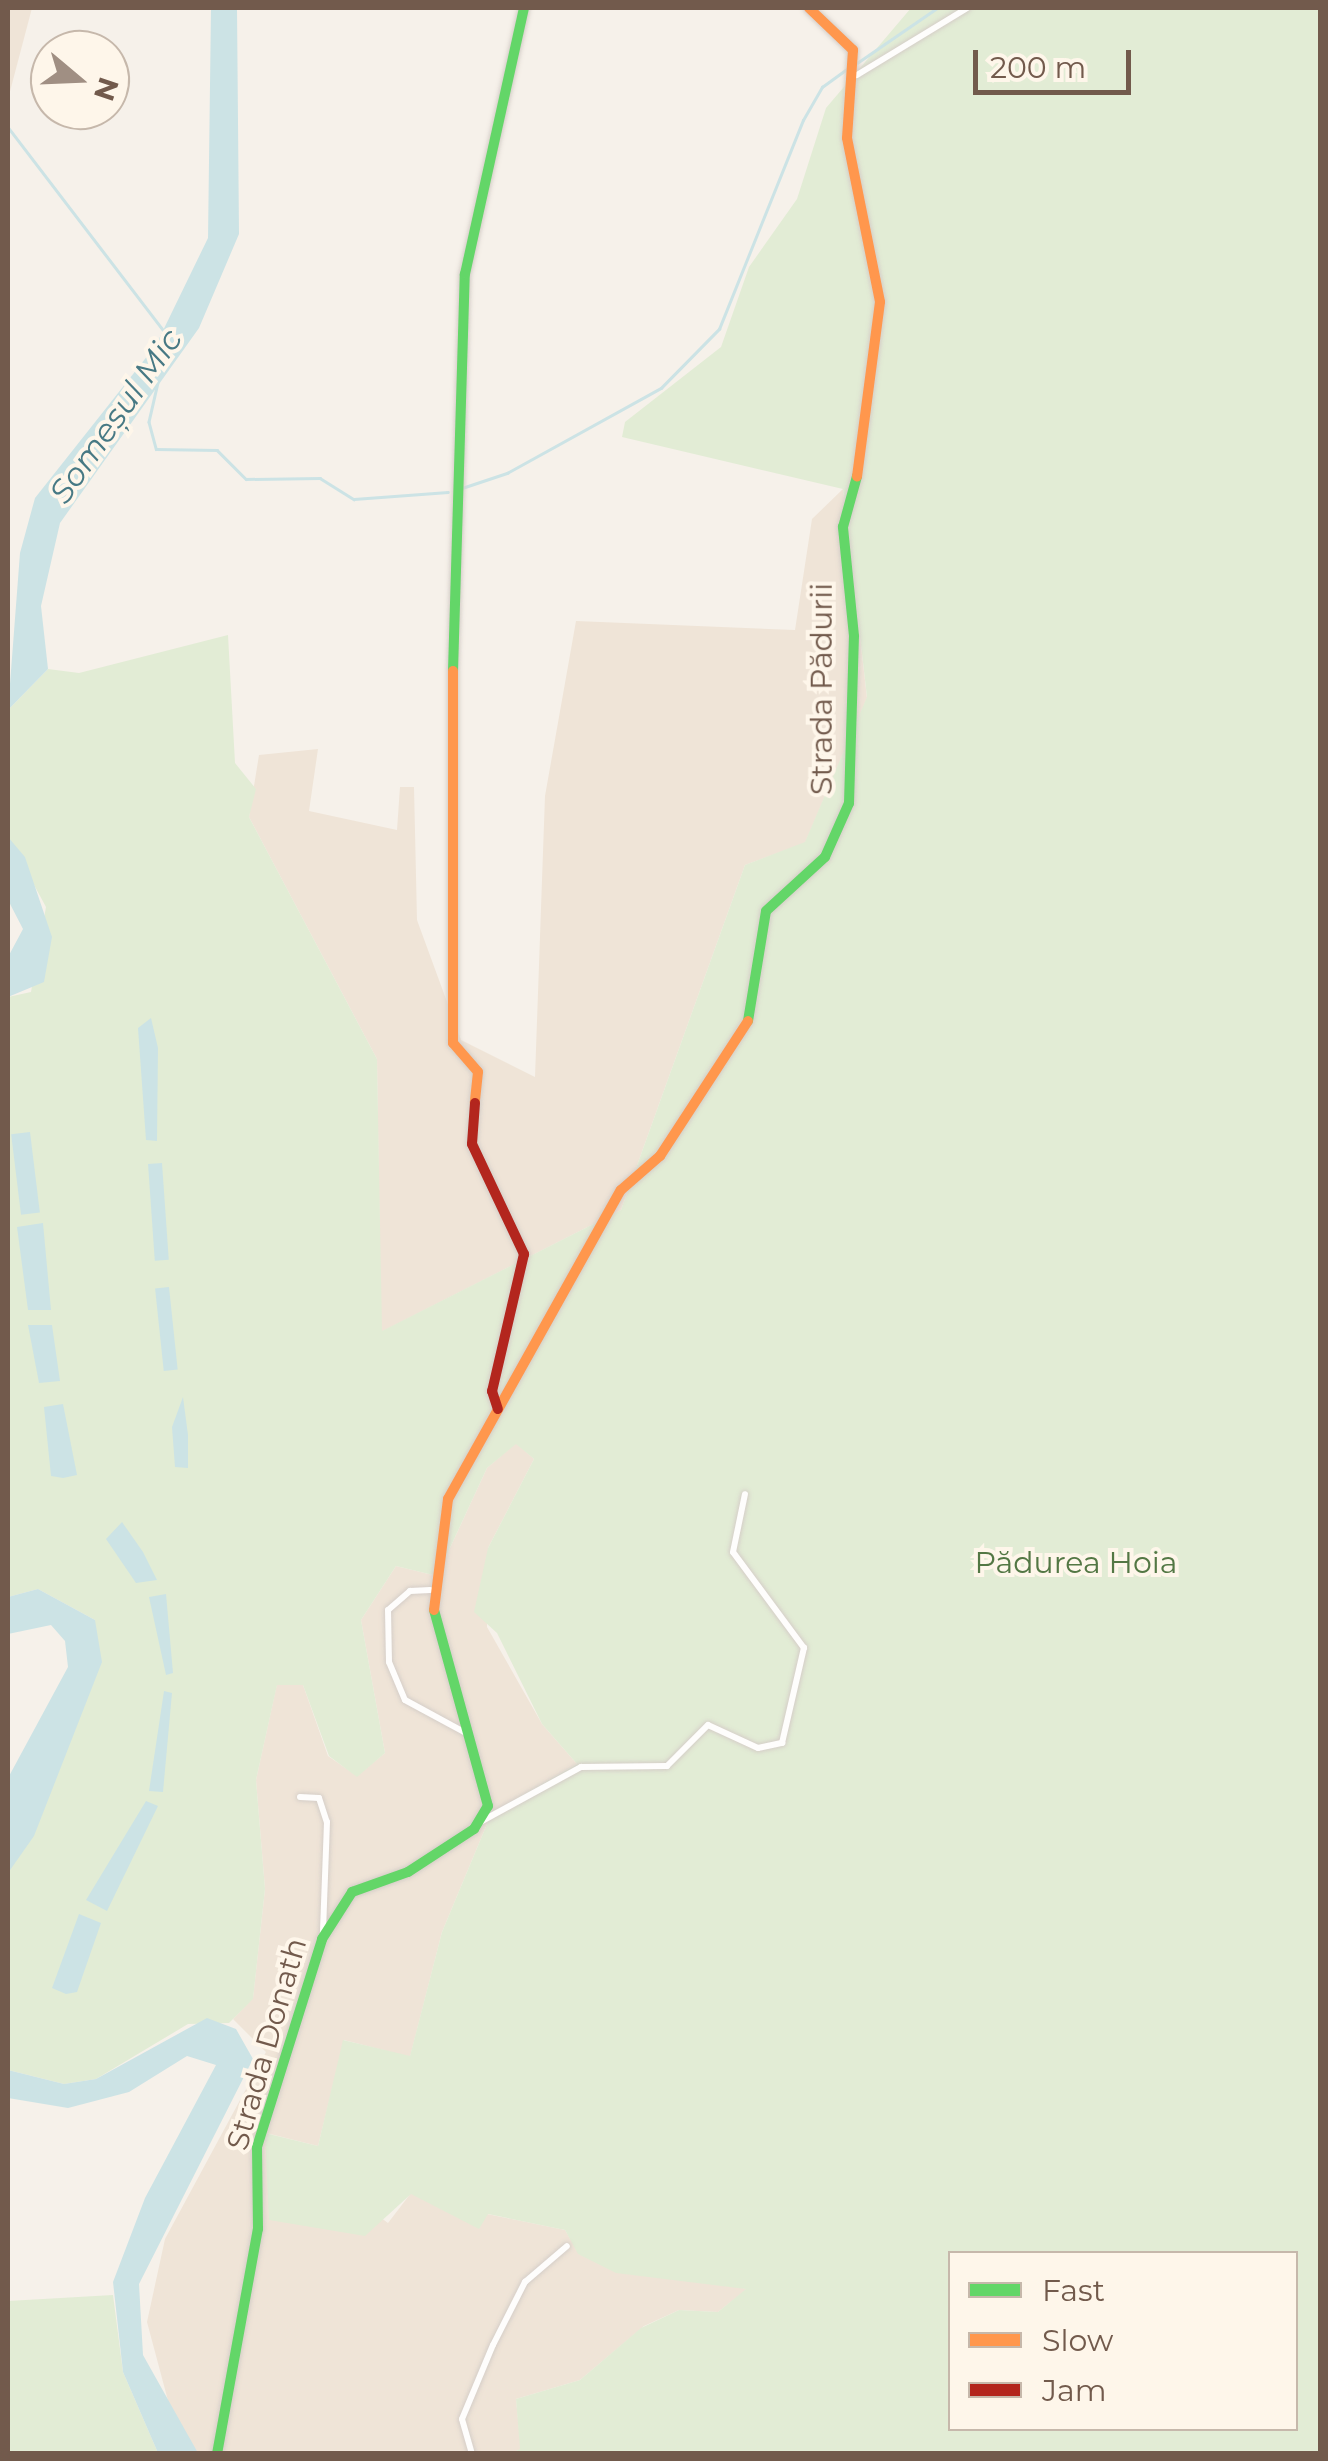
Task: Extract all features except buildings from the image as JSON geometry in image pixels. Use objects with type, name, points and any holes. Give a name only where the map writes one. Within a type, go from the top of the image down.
[{"type":"street","name":"Strada Pădurii","points":[[498,1409],[492,1391],[524,1254],[472,1144],[478,1074],[457,1054],[451,1025],[453,503],[465,274],[524,8]]},
{"type":"street","points":[[810,8],[844,34],[856,66],[967,8]]},
{"type":"street","name":"Strada Pădurii","points":[[482,1821],[488,1786],[467,1734],[430,1590],[448,1500],[621,1190],[660,1156],[717,1080],[755,1008],[766,912],[824,857],[849,803],[854,636],[843,527],[860,470],[880,310],[846,138],[856,66]]},
{"type":"street","points":[[482,1821],[581,1767],[668,1766],[708,1725],[754,1746],[782,1743],[804,1648],[733,1552],[745,1494]]},
{"type":"street","points":[[430,1590],[410,1591],[388,1610],[389,1662],[405,1700],[467,1734]]},
{"type":"street","points":[[300,1796],[318,1798],[327,1822],[322,1940]]},
{"type":"street","name":"Strada Donath","points":[[217,2454],[258,2229],[257,2147],[322,1940],[352,1892],[408,1872],[482,1821]]},
{"type":"street","points":[[472,2454],[462,2419],[493,2345],[525,2282],[566,2246]]},
{"type":"shaded area","points":[[8,8],[32,8],[8,99]]},
{"type":"shaded area","points":[[843,489],[867,698],[805,843],[745,865],[621,1210],[381,1332],[377,1059],[249,817],[259,755],[318,749],[309,811],[397,830],[400,787],[414,787],[417,920],[461,1040],[535,1077],[545,796],[576,621],[795,630],[812,519]]},
{"type":"shaded area","points":[[516,1443],[534,1459],[488,1548],[487,1627],[542,1724],[577,1764],[492,1812],[442,1932],[410,2057],[344,2040],[318,2146],[266,2133],[388,2223],[411,2193],[479,2228],[487,2214],[565,2230],[579,2254],[747,2289],[718,2312],[679,2310],[644,2326],[580,2380],[516,2399],[521,2449],[512,2453],[182,2453],[147,2322],[165,2239],[266,2052],[233,2019],[253,1998],[265,1889],[256,1780],[277,1684],[303,1685],[328,1756],[357,1776],[385,1753],[361,1620],[396,1566],[437,1576],[487,1468]]},
{"type":"green space","name":"Pădurea Hoia","points":[[911,8],[1320,8],[1320,2453],[512,2453],[520,2449],[516,2399],[580,2380],[641,2328],[679,2310],[718,2312],[746,2289],[616,2273],[578,2254],[565,2230],[488,2214],[479,2229],[411,2194],[365,2236],[269,2220],[265,2133],[318,2146],[343,2040],[410,2056],[442,1932],[492,1812],[577,1764],[542,1724],[497,1633],[474,1612],[488,1548],[534,1459],[516,1444],[487,1468],[437,1576],[396,1566],[361,1620],[385,1753],[357,1777],[329,1756],[303,1685],[277,1685],[256,1780],[265,1889],[253,1999],[229,2023],[188,2024],[96,2079],[64,2084],[8,2070],[8,1817],[70,1737],[95,1620],[38,1589],[8,1597],[8,997],[31,992],[46,907],[8,837],[8,710],[48,669],[79,673],[228,635],[235,763],[256,789],[249,817],[377,1059],[382,1331],[621,1210],[745,865],[805,842],[867,697],[843,489],[622,437],[625,422],[721,347],[749,267],[797,199],[826,108]]},
{"type":"green space","points":[[113,2295],[123,2372],[158,2453],[8,2454],[8,2301]]},
{"type":"water","name":"Someșul Mic","points":[[211,8],[237,8],[239,234],[199,328],[60,523],[41,606],[48,669],[8,710],[20,553],[35,498],[156,345],[208,238]]},
{"type":"water","points":[[8,837],[25,857],[52,937],[44,982],[8,997],[8,957],[23,929],[8,900]]},
{"type":"water","points":[[151,1018],[158,1048],[157,1141],[146,1140],[138,1028]]},
{"type":"water","points":[[30,1132],[40,1212],[21,1215],[11,1134]]},
{"type":"water","points":[[162,1163],[169,1260],[155,1261],[148,1164]]},
{"type":"water","points":[[43,1223],[51,1310],[28,1310],[17,1227]]},
{"type":"water","points":[[169,1287],[178,1370],[164,1371],[155,1288]]},
{"type":"water","points":[[28,1325],[52,1325],[60,1381],[39,1383]]},
{"type":"water","points":[[183,1397],[188,1468],[175,1467],[172,1427]]},
{"type":"water","points":[[63,1404],[77,1475],[63,1478],[51,1476],[44,1407]]},
{"type":"water","points":[[122,1522],[157,1580],[136,1583],[106,1539]]},
{"type":"water","points":[[38,1589],[95,1620],[102,1662],[34,1836],[8,1873],[8,1778],[68,1667],[65,1641],[51,1625],[8,1634],[8,1597]]},
{"type":"water","points":[[166,1594],[173,1673],[166,1675],[149,1597]]},
{"type":"water","points":[[164,1691],[172,1693],[163,1792],[149,1791]]},
{"type":"water","points":[[146,1801],[158,1806],[107,1911],[86,1900]]},
{"type":"water","points":[[79,1914],[101,1923],[77,1992],[66,1994],[52,1988]]},
{"type":"water","points":[[207,2018],[236,2029],[253,2059],[139,2284],[143,2355],[198,2453],[158,2453],[123,2372],[113,2282],[145,2198],[216,2065],[187,2056],[129,2092],[68,2108],[8,2098],[8,2070],[64,2084],[96,2079]]},
{"type":"waterway","points":[[857,63],[937,8]]},
{"type":"waterway","points":[[456,490],[507,473],[661,388],[719,329],[803,120],[822,87],[850,67]]},
{"type":"waterway","name":"Someșul Mic","points":[[8,127],[163,330]]},
{"type":"waterway","name":"Someșul Mic","points":[[160,374],[149,422],[156,449],[217,450],[246,479],[320,478],[354,499],[448,492]]},
{"type":"traffic: fast","points":[[453,671],[465,274],[524,8]]},
{"type":"traffic: fast","points":[[748,1021],[766,911],[825,857],[849,803],[854,636],[843,527],[857,476]]},
{"type":"traffic: fast","points":[[217,2454],[258,2229],[257,2147],[322,1939],[352,1892],[408,1872],[474,1829],[488,1806],[434,1610]]},
{"type":"traffic: slow","points":[[809,8],[853,50],[847,138],[880,302],[857,476]]},
{"type":"traffic: slow","points":[[453,671],[453,1043],[478,1072],[475,1103]]},
{"type":"traffic: slow","points":[[434,1610],[448,1499],[621,1190],[660,1156],[748,1021]]},
{"type":"traffic: jam","points":[[475,1103],[472,1144],[524,1254],[492,1391],[498,1409]]}]
